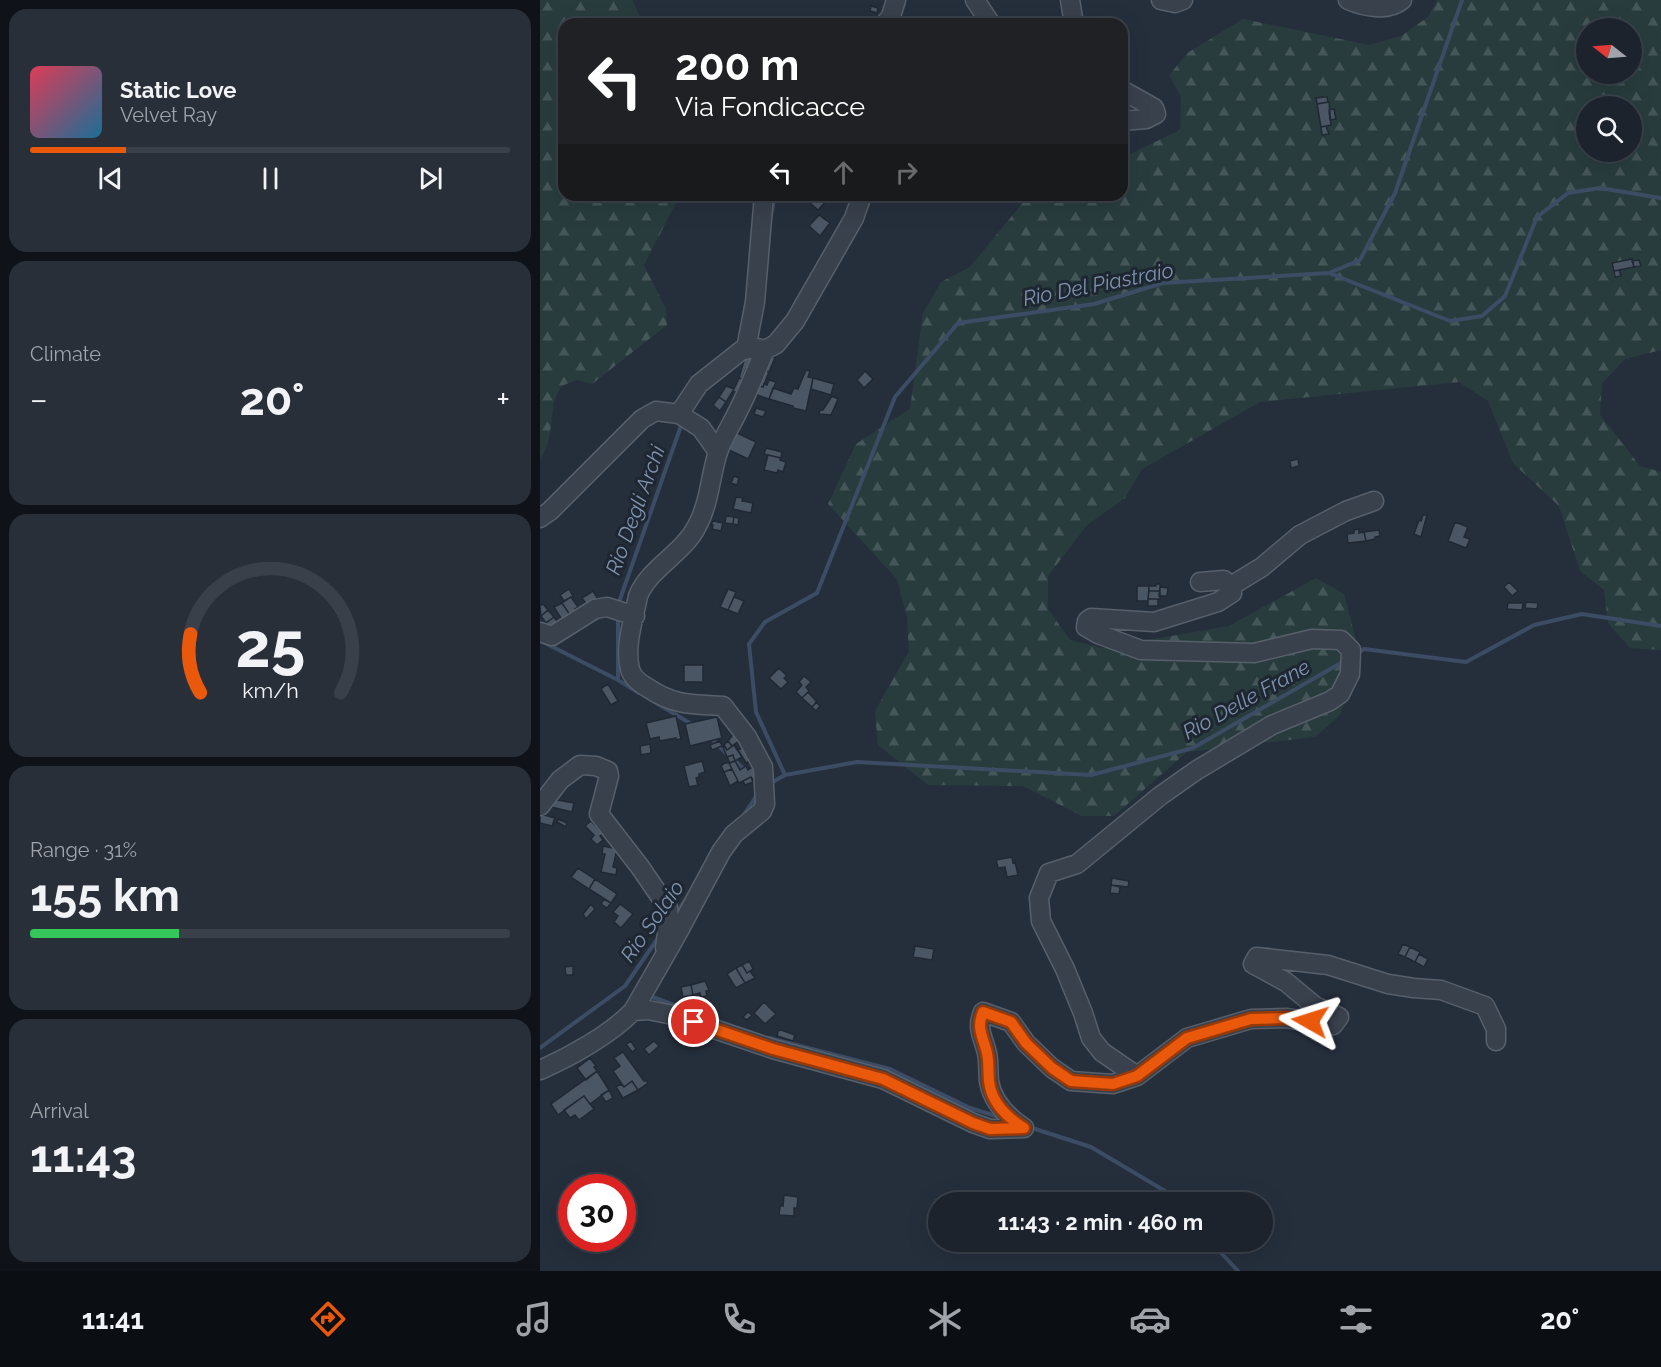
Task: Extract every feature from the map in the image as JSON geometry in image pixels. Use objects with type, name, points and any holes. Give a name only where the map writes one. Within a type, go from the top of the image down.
[{"type":"street","points":[[888,18],[896,0]]},
{"type":"street","points":[[975,0],[988,18]]},
{"type":"street","points":[[1070,0],[1073,18]]},
{"type":"street","points":[[1161,0],[1175,3],[1183,0]]},
{"type":"street","points":[[1348,0],[1359,5],[1380,8],[1396,5],[1402,0]]},
{"type":"street","points":[[1128,93],[1154,108],[1156,114],[1146,119],[1128,120]]},
{"type":"street","points":[[746,349],[755,302],[763,201]]},
{"type":"street","points":[[540,1070],[588,1044],[625,1020],[633,1011],[721,852],[734,834],[762,812],[765,794],[763,767],[747,736],[723,706],[684,704],[664,699],[640,683],[630,672],[628,658],[641,589],[648,579],[683,546],[697,526],[710,491],[718,452],[765,350],[776,344],[795,321],[854,218],[859,201]]},
{"type":"street","points":[[679,414],[699,384],[746,349],[765,350]]},
{"type":"street","points":[[540,518],[550,511],[642,419],[656,411],[679,414],[701,428],[718,452]]},
{"type":"street","points":[[1231,586],[1262,567],[1300,535],[1346,511],[1374,501]]},
{"type":"street","points":[[1137,1076],[1102,1052],[1091,1038],[1065,969],[1041,921],[1039,898],[1049,873],[1077,864],[1160,796],[1197,770],[1272,725],[1329,701],[1340,694],[1350,674],[1351,650],[1341,640],[1312,639],[1254,653],[1142,650],[1098,634],[1086,627],[1087,621],[1092,618],[1154,622],[1218,602],[1232,593],[1231,586],[1224,580],[1200,582]]},
{"type":"street","points":[[540,632],[552,636],[603,606],[635,616]]},
{"type":"street","points":[[540,806],[560,780],[580,765],[596,766],[608,771],[609,776],[599,814],[668,908],[665,955]]},
{"type":"street","points":[[633,1011],[648,1010],[673,1015],[773,1049],[883,1079],[990,1129],[1024,1128],[1009,1118],[996,1100],[989,1083],[987,1054],[979,1023],[983,1012],[1011,1022],[1026,1043],[1052,1068],[1071,1081],[1113,1084],[1137,1076],[1187,1038],[1251,1019],[1286,1018],[1333,1025],[1339,1017],[1315,1006],[1286,982],[1253,964],[1257,957],[1328,965],[1388,984],[1441,990],[1485,1006],[1496,1029],[1496,1041]]},
{"type":"green space","points":[[540,0],[632,0],[641,18],[558,18],[558,201],[677,201],[644,265],[666,309],[667,325],[592,384],[577,380],[561,386],[554,401],[549,440],[540,461]]},
{"type":"green space","points":[[1437,0],[1661,0],[1661,350],[1625,359],[1602,383],[1600,415],[1640,466],[1661,472],[1661,650],[1630,648],[1608,623],[1604,590],[1580,571],[1559,506],[1513,463],[1488,401],[1459,382],[1260,402],[1142,469],[1125,498],[1087,525],[1048,576],[1048,609],[1070,640],[1102,648],[1229,626],[1316,578],[1344,594],[1360,655],[1340,715],[1315,737],[1187,752],[1114,816],[1082,816],[1023,786],[928,785],[878,745],[875,711],[909,651],[907,617],[897,579],[828,504],[856,444],[910,409],[923,313],[941,282],[970,267],[1024,201],[1128,201],[1128,155],[1180,130],[1181,97],[1169,75],[1189,52],[1243,19],[1369,45],[1401,36],[1428,17]]},
{"type":"building","points":[[871,6],[878,8],[877,13],[870,11]]},
{"type":"building","points":[[1327,97],[1328,102],[1317,104],[1316,98]]},
{"type":"building","points":[[1329,102],[1331,125],[1321,127],[1317,104]]},
{"type":"building","points":[[1334,109],[1336,119],[1330,120],[1329,110]]},
{"type":"building","points":[[1326,126],[1329,134],[1322,135],[1321,127]]},
{"type":"building","points":[[808,201],[826,201],[818,210]]},
{"type":"building","points":[[819,215],[830,223],[820,236],[809,226]]},
{"type":"building","points":[[1632,259],[1634,267],[1614,271],[1612,263]]},
{"type":"building","points":[[1639,260],[1641,266],[1634,267],[1632,261]]},
{"type":"building","points":[[1619,270],[1621,276],[1615,277],[1614,271]]},
{"type":"building","points":[[768,355],[775,358],[769,372],[762,370]]},
{"type":"building","points":[[745,357],[756,361],[753,372],[746,369],[742,379],[739,378]]},
{"type":"building","points":[[746,369],[753,372],[743,396],[733,391]]},
{"type":"building","points":[[762,370],[769,372],[763,387],[755,384]]},
{"type":"building","points":[[806,370],[810,371],[808,377],[813,378],[806,411],[769,399],[773,388],[791,394],[794,388],[798,389]]},
{"type":"building","points":[[865,371],[873,379],[864,388],[857,380]]},
{"type":"building","points":[[813,378],[834,384],[831,395],[811,389]]},
{"type":"building","points":[[769,380],[776,382],[769,399],[751,393],[755,384],[763,387]]},
{"type":"building","points":[[726,386],[734,389],[726,402],[719,397]]},
{"type":"building","points":[[832,396],[838,399],[831,415],[819,414],[820,410],[823,410]]},
{"type":"building","points":[[719,397],[726,402],[720,411],[713,405]]},
{"type":"building","points":[[756,408],[766,411],[763,417],[754,414]]},
{"type":"building","points":[[733,431],[756,442],[748,459],[725,448]]},
{"type":"building","points":[[766,448],[782,452],[781,458],[764,454]]},
{"type":"building","points":[[768,455],[781,458],[780,460],[786,462],[783,472],[764,470]]},
{"type":"building","points":[[1298,459],[1299,466],[1291,468],[1290,461]]},
{"type":"building","points":[[734,476],[739,478],[737,485],[731,483]]},
{"type":"building","points":[[736,497],[753,503],[751,513],[733,509]]},
{"type":"building","points":[[1423,515],[1427,515],[1421,537],[1414,534]]},
{"type":"building","points":[[726,516],[734,517],[733,524],[725,523]]},
{"type":"building","points":[[734,517],[739,518],[738,525],[733,524]]},
{"type":"building","points":[[713,521],[723,523],[721,531],[712,529]]},
{"type":"building","points":[[1455,522],[1468,527],[1464,537],[1470,539],[1466,548],[1448,541]]},
{"type":"building","points":[[1359,529],[1359,533],[1364,532],[1366,541],[1348,543],[1347,534]]},
{"type":"building","points":[[1379,530],[1380,536],[1366,541],[1364,532]]},
{"type":"building","points":[[1509,582],[1518,591],[1512,596],[1504,587]]},
{"type":"building","points":[[1160,584],[1160,591],[1149,591],[1149,586],[1156,586]]},
{"type":"building","points":[[1137,586],[1149,586],[1148,601],[1137,601]]},
{"type":"building","points":[[1160,587],[1168,588],[1167,596],[1159,596]]},
{"type":"building","points":[[569,589],[573,596],[564,601],[560,595]]},
{"type":"building","points":[[728,589],[736,592],[728,610],[720,607]]},
{"type":"building","points":[[593,591],[599,601],[589,608],[582,598]]},
{"type":"building","points":[[1149,591],[1160,591],[1160,599],[1148,599]]},
{"type":"building","points":[[571,597],[578,607],[575,609],[578,614],[572,618],[562,603]]},
{"type":"building","points":[[734,597],[744,601],[738,614],[728,610]]},
{"type":"building","points":[[1148,599],[1158,599],[1158,606],[1148,606]]},
{"type":"building","points":[[1526,602],[1538,603],[1537,609],[1525,608]]},
{"type":"building","points":[[562,603],[572,618],[564,623],[554,607]]},
{"type":"building","points":[[1508,603],[1523,603],[1522,610],[1507,609]]},
{"type":"building","points":[[543,604],[548,610],[541,616],[540,606]]},
{"type":"building","points":[[548,610],[554,617],[546,623],[541,616]]},
{"type":"building","points":[[554,617],[561,627],[554,633],[546,623]]},
{"type":"building","points":[[684,665],[703,665],[703,682],[684,682]]},
{"type":"building","points":[[779,668],[787,676],[784,678],[788,682],[781,689],[769,678]]},
{"type":"building","points":[[804,676],[811,682],[806,687],[809,691],[802,698],[796,692],[802,685],[799,682]]},
{"type":"building","points":[[608,684],[618,701],[611,705],[601,689]]},
{"type":"building","points":[[808,692],[817,702],[812,707],[802,698]]},
{"type":"building","points":[[816,702],[820,706],[816,711],[812,707]]},
{"type":"building","points":[[676,716],[681,739],[660,741],[659,737],[650,739],[646,723]]},
{"type":"building","points":[[717,717],[722,738],[690,746],[685,724]]},
{"type":"building","points":[[735,732],[740,740],[732,746],[728,741]]},
{"type":"building","points":[[720,741],[722,746],[712,750],[710,745]]},
{"type":"building","points":[[728,741],[732,746],[727,750],[724,745]]},
{"type":"building","points":[[650,744],[651,753],[641,755],[640,746]]},
{"type":"building","points":[[734,745],[742,757],[735,761],[733,755],[727,757],[723,747],[727,750]]},
{"type":"building","points":[[746,746],[754,759],[746,763],[738,750]]},
{"type":"building","points":[[733,755],[735,761],[730,763],[727,757]]},
{"type":"building","points":[[702,761],[705,772],[696,778],[698,785],[689,787],[684,766]]},
{"type":"building","points":[[735,761],[740,770],[746,766],[748,770],[754,766],[759,776],[739,783],[729,763]]},
{"type":"building","points":[[729,763],[732,769],[724,772],[721,766]]},
{"type":"building","points":[[732,769],[738,781],[730,786],[724,772]]},
{"type":"building","points":[[751,777],[753,782],[745,785],[743,781]]},
{"type":"building","points":[[552,799],[574,803],[572,812],[551,807]]},
{"type":"building","points":[[540,814],[555,818],[552,826],[540,823]]},
{"type":"building","points":[[558,819],[567,823],[566,827],[557,822]]},
{"type":"building","points":[[591,821],[603,834],[600,836],[603,840],[597,845],[591,839],[594,835],[585,826]]},
{"type":"building","points":[[603,846],[617,849],[613,867],[617,868],[616,875],[601,872],[605,854],[602,854]]},
{"type":"building","points":[[1012,857],[1018,875],[1007,877],[1005,867],[998,868],[996,860]]},
{"type":"building","points":[[578,868],[595,879],[589,889],[571,877]]},
{"type":"building","points":[[1112,878],[1129,881],[1128,887],[1111,885]]},
{"type":"building","points":[[595,879],[617,894],[611,903],[589,889]]},
{"type":"building","points":[[1111,885],[1120,887],[1119,894],[1110,893]]},
{"type":"building","points":[[604,899],[611,903],[607,908],[601,904]]},
{"type":"building","points":[[591,904],[595,909],[586,919],[583,914]]},
{"type":"building","points":[[620,904],[633,914],[621,928],[614,922],[618,916],[613,912]]},
{"type":"building","points":[[1403,944],[1410,947],[1405,957],[1398,954]]},
{"type":"building","points":[[915,946],[934,949],[932,960],[913,957]]},
{"type":"building","points":[[1410,947],[1420,952],[1415,962],[1405,957]]},
{"type":"building","points":[[1419,954],[1428,959],[1424,967],[1415,962]]},
{"type":"building","points":[[749,961],[753,969],[747,973],[742,965]]},
{"type":"building","points":[[742,965],[747,973],[750,971],[755,978],[745,983],[736,968]]},
{"type":"building","points":[[573,966],[573,975],[566,975],[565,967]]},
{"type":"building","points":[[736,968],[745,983],[736,988],[727,974]]},
{"type":"building","points":[[705,981],[709,990],[706,991],[707,996],[701,997],[700,993],[693,995],[691,985]]},
{"type":"building","points":[[691,985],[693,995],[683,997],[681,987]]},
{"type":"building","points":[[689,999],[692,1009],[705,1013],[704,1018],[688,1015],[686,1009],[682,1009],[680,1001]]},
{"type":"building","points":[[764,1002],[776,1014],[765,1024],[754,1013]]},
{"type":"building","points":[[748,1012],[752,1015],[747,1020],[743,1017]]},
{"type":"building","points":[[778,1031],[795,1035],[793,1041],[777,1036]]},
{"type":"building","points":[[631,1041],[636,1049],[632,1052],[626,1044]]},
{"type":"building","points":[[654,1041],[659,1046],[649,1055],[644,1049]]},
{"type":"building","points":[[623,1052],[644,1081],[648,1083],[638,1090],[632,1081],[624,1087],[613,1071],[620,1066],[614,1058]]},
{"type":"building","points":[[590,1058],[597,1071],[586,1080],[577,1068]]},
{"type":"building","points":[[597,1071],[609,1090],[590,1104],[584,1096],[558,1115],[551,1104]]},
{"type":"building","points":[[632,1081],[638,1090],[623,1098],[616,1087],[621,1084],[624,1087]]},
{"type":"building","points":[[609,1090],[613,1098],[606,1102],[601,1095]]},
{"type":"building","points":[[584,1096],[594,1109],[579,1120],[575,1115],[570,1118],[564,1110]]},
{"type":"building","points":[[784,1195],[798,1197],[794,1216],[779,1215]]},
{"type":"waterway","points":[[1329,273],[1360,260],[1395,193],[1462,0]]},
{"type":"waterway","name":"Rio Del Piastraio","points":[[785,775],[756,712],[749,644],[765,622],[817,593],[895,397],[958,323],[1094,304],[1163,283],[1329,273],[1450,321],[1482,316],[1505,296],[1537,217],[1568,193],[1600,188],[1661,198]]},
{"type":"waterway","name":"Rio Degli Archi","points":[[771,216],[774,201]]},
{"type":"waterway","name":"Rio Degli Archi","points":[[618,605],[682,423]]},
{"type":"waterway","name":"Rio Delle Frane","points":[[1357,653],[1364,649],[1466,662],[1534,625],[1582,614],[1661,626]]},
{"type":"waterway","name":"Rio Degli Archi","points":[[618,616],[618,680],[639,693]]},
{"type":"waterway","points":[[541,641],[618,680]]},
{"type":"waterway","name":"Rio Delle Frane","points":[[769,784],[785,775],[857,762],[1091,775],[1193,748],[1346,660]]},
{"type":"waterway","name":"Rio Degli Archi","points":[[653,701],[693,725]]},
{"type":"waterway","name":"Rio Degli Archi","points":[[711,738],[727,754]]},
{"type":"waterway","name":"Rio Degli Archi","points":[[733,759],[745,770]]},
{"type":"waterway","name":"Rio Solaio","points":[[743,816],[757,795]]},
{"type":"waterway","name":"Rio Solaio","points":[[675,915],[689,894]]},
{"type":"waterway","name":"Rio Solaio","points":[[540,1048],[625,986],[658,938]]},
{"type":"waterway","points":[[647,995],[685,1009]]},
{"type":"waterway","points":[[701,1014],[719,1021]]},
{"type":"waterway","points":[[769,1038],[890,1069],[970,1108],[1002,1118]]},
{"type":"waterway","points":[[1029,1127],[1091,1147],[1166,1192]]},
{"type":"waterway","points":[[1220,1252],[1238,1271]]},
{"type":"route","points":[[694,1022],[773,1049],[883,1079],[990,1129],[1024,1128],[1009,1118],[996,1100],[989,1083],[987,1054],[979,1023],[983,1012],[1011,1022],[1026,1043],[1052,1068],[1071,1081],[1113,1084],[1137,1076],[1187,1038],[1251,1019],[1286,1018],[1310,1021]]}]
